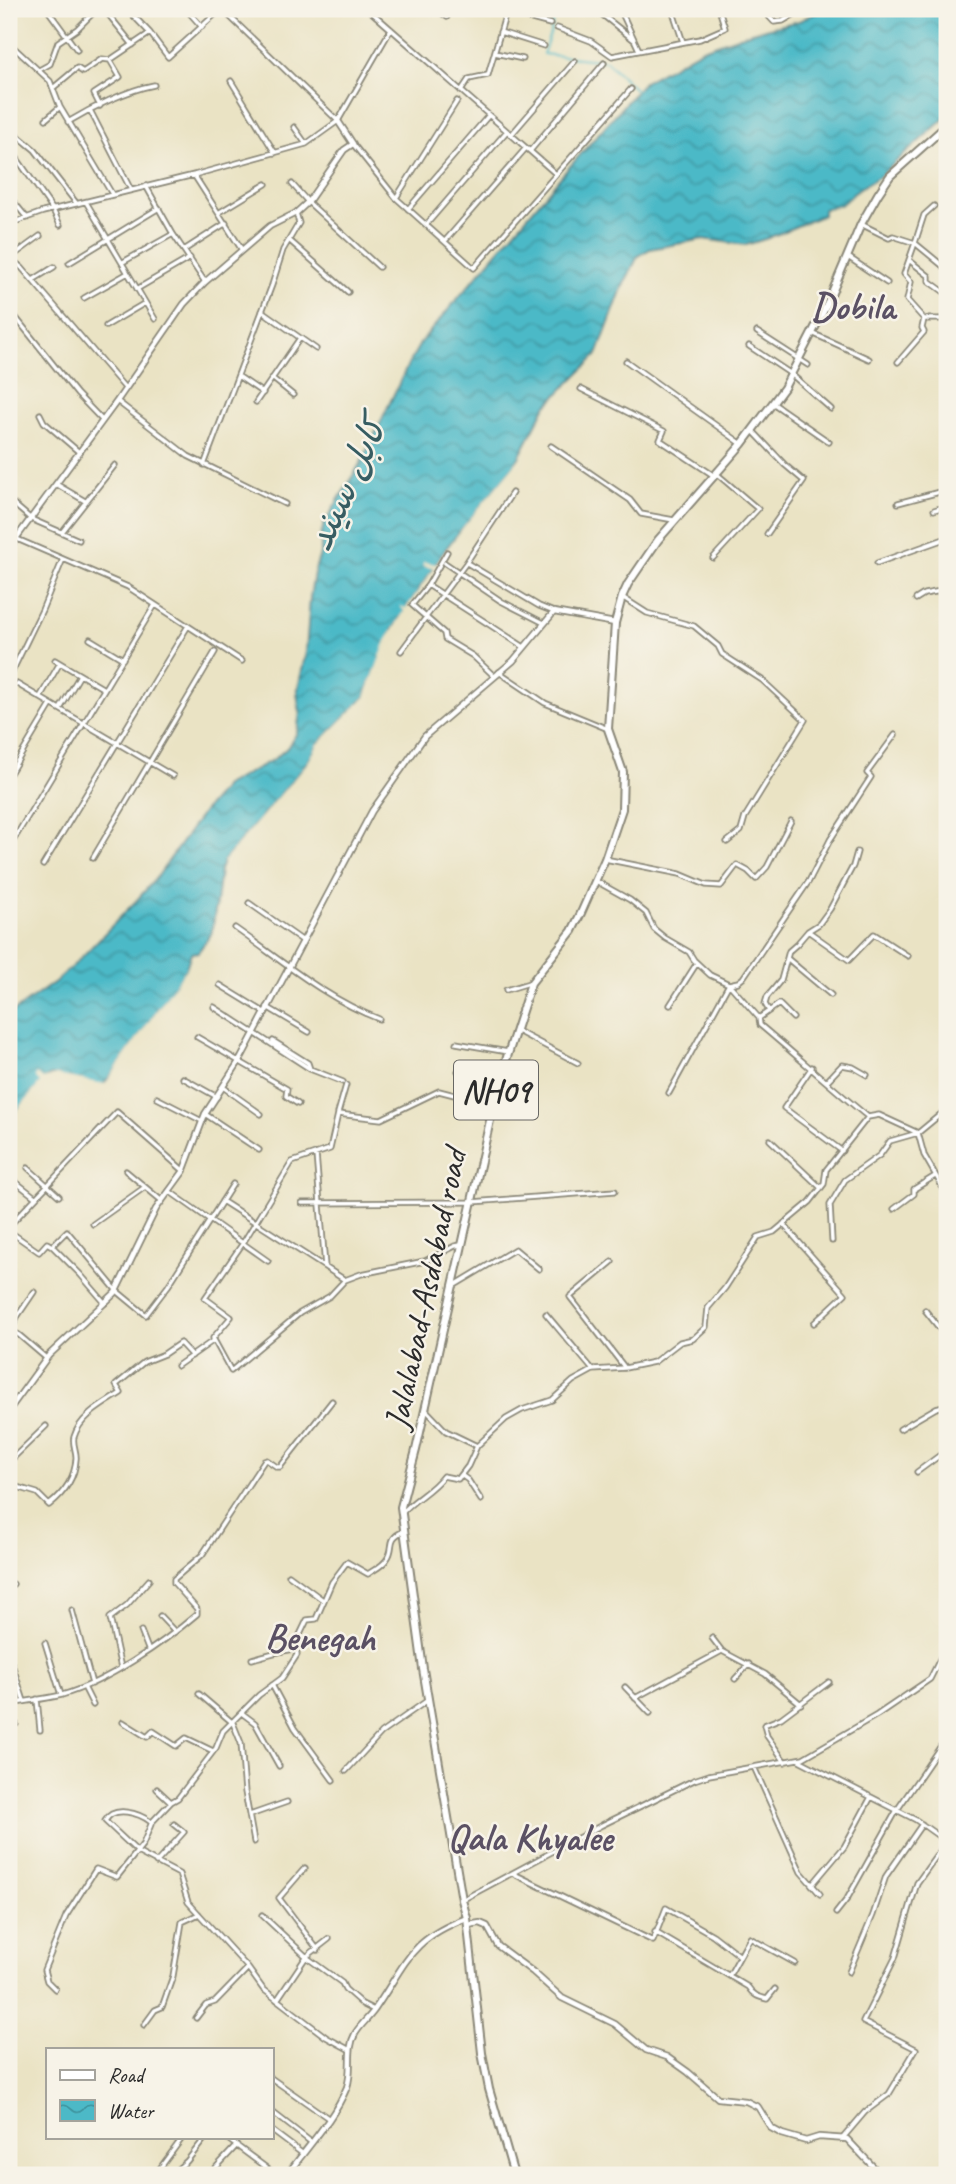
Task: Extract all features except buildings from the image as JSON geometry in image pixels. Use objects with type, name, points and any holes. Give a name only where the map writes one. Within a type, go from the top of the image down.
[{"type":"main road","name":"Jalalabad-Asdabad road","points":[[514,2175],[489,2089],[482,2053],[468,1922],[428,1700],[401,1507],[498,1085],[531,983],[572,931],[605,859],[622,809],[624,785],[616,748],[608,729],[615,623],[622,597],[651,550],[774,404],[812,334],[861,224],[890,176],[947,125]]},
{"type":"street","points":[[47,9],[77,50]]},
{"type":"street","points":[[85,9],[89,17]]},
{"type":"street","points":[[39,70],[50,64],[58,42],[97,9]]},
{"type":"street","points":[[104,9],[133,45]]},
{"type":"street","points":[[127,9],[168,57],[221,9],[338,121],[396,198],[474,268],[631,89]]},
{"type":"street","points":[[186,9],[202,27]]},
{"type":"street","points":[[368,9],[556,174]]},
{"type":"street","points":[[436,9],[447,17]]},
{"type":"street","points":[[595,9],[634,40]]},
{"type":"street","points":[[620,9],[639,50]]},
{"type":"street","points":[[672,9],[683,42]]},
{"type":"street","points":[[557,28],[591,40],[612,56],[700,38],[725,28],[719,9]]},
{"type":"street","points":[[762,9],[774,22],[783,21],[803,9]]},
{"type":"street","points":[[461,90],[469,79],[488,75],[506,10],[550,24]]},
{"type":"street","points":[[9,224],[112,194],[306,144],[338,121],[391,29]]},
{"type":"street","points":[[500,32],[544,46]]},
{"type":"street","points":[[52,88],[77,68],[83,72],[102,59],[110,60],[150,33]]},
{"type":"street","points":[[9,43],[50,80],[68,122],[112,194]]},
{"type":"street","points":[[495,53],[523,59]]},
{"type":"street","points":[[100,106],[94,94],[120,77],[110,60]]},
{"type":"street","points":[[426,225],[575,61]]},
{"type":"street","points":[[445,242],[604,63]]},
{"type":"street","points":[[231,82],[275,153]]},
{"type":"street","points":[[68,122],[90,110],[154,85]]},
{"type":"street","points":[[396,198],[457,101]]},
{"type":"street","points":[[46,119],[60,107]]},
{"type":"street","points":[[90,110],[131,190]]},
{"type":"street","points":[[408,209],[489,114]]},
{"type":"street","points":[[294,127],[306,144]]},
{"type":"street","points":[[17,135],[35,150],[77,204]]},
{"type":"street","points":[[9,548],[184,304],[205,282],[270,226],[296,213],[308,202],[344,150],[353,144]]},
{"type":"street","points":[[9,147],[53,210],[60,226]]},
{"type":"street","points":[[194,175],[242,250]]},
{"type":"street","points":[[219,212],[266,184]]},
{"type":"street","points":[[292,184],[379,267]]},
{"type":"street","points":[[146,186],[205,282]]},
{"type":"street","points":[[9,196],[27,218]]},
{"type":"street","points":[[86,202],[124,262],[155,319]]},
{"type":"street","points":[[924,319],[907,300],[911,282],[904,274],[924,215],[934,206]]},
{"type":"street","points":[[69,263],[159,208]]},
{"type":"street","points":[[204,465],[283,250],[299,223],[296,213]]},
{"type":"street","points":[[184,250],[226,223]]},
{"type":"street","points":[[861,224],[889,238],[893,236],[915,243],[943,266]]},
{"type":"street","points":[[124,262],[173,233]]},
{"type":"street","points":[[40,236],[9,258],[33,280],[125,388]]},
{"type":"street","points":[[289,240],[348,292]]},
{"type":"street","points":[[847,256],[887,283]]},
{"type":"street","points":[[137,289],[191,258]]},
{"type":"street","points":[[909,260],[929,276],[934,287],[947,292]]},
{"type":"street","points":[[33,280],[54,267]]},
{"type":"street","points":[[84,298],[128,273]]},
{"type":"street","points":[[106,326],[145,303]]},
{"type":"street","points":[[9,309],[77,394],[103,420]]},
{"type":"street","points":[[262,311],[316,349]]},
{"type":"street","points":[[924,319],[942,318],[947,324]]},
{"type":"street","points":[[898,362],[924,332],[924,319]]},
{"type":"street","points":[[757,332],[808,365]]},
{"type":"street","points":[[812,334],[869,359]]},
{"type":"street","points":[[256,402],[300,338]]},
{"type":"street","points":[[749,346],[791,374],[831,409]]},
{"type":"street","points":[[626,361],[742,444]]},
{"type":"street","points":[[238,376],[262,393]]},
{"type":"street","points":[[272,378],[293,395]]},
{"type":"street","points":[[581,389],[664,431],[660,440],[716,475],[758,509],[713,558]]},
{"type":"street","points":[[117,401],[188,456],[285,505]]},
{"type":"street","points":[[774,404],[829,442]]},
{"type":"street","points":[[40,414],[44,422],[79,452]]},
{"type":"street","points":[[753,431],[804,481],[767,534]]},
{"type":"street","points":[[551,446],[631,500],[641,514],[676,520]]},
{"type":"street","points":[[62,532],[115,465]]},
{"type":"street","points":[[56,484],[85,501]]},
{"type":"street","points":[[898,503],[947,490]]},
{"type":"street","points":[[401,651],[466,563],[512,493]]},
{"type":"street","points":[[9,500],[31,519],[79,540]]},
{"type":"street","points":[[934,510],[947,506]]},
{"type":"street","points":[[877,563],[947,538]]},
{"type":"street","points":[[17,539],[128,587],[242,661]]},
{"type":"street","points":[[447,552],[428,585],[412,605],[444,633],[445,639],[496,674],[545,703],[608,729]]},
{"type":"street","points":[[11,674],[63,559]]},
{"type":"street","points":[[445,563],[501,601],[544,623]]},
{"type":"street","points":[[466,563],[539,606],[554,612],[615,623]]},
{"type":"street","points":[[428,585],[524,647]]},
{"type":"street","points":[[916,599],[924,594],[947,590]]},
{"type":"street","points":[[622,597],[647,613],[694,626],[718,646],[722,654],[762,680],[805,720],[746,817],[741,831],[727,842]]},
{"type":"street","points":[[10,846],[155,605]]},
{"type":"street","points":[[9,1410],[11,1402],[46,1358],[117,1291],[156,1209],[184,1171],[205,1115],[240,1060],[372,811],[425,736],[496,674],[554,612]]},
{"type":"street","points":[[43,865],[188,626]]},
{"type":"street","points":[[90,639],[123,659]]},
{"type":"street","points":[[93,858],[215,652]]},
{"type":"street","points":[[55,660],[104,689]]},
{"type":"street","points":[[40,697],[60,663]]},
{"type":"street","points":[[60,709],[80,675]]},
{"type":"street","points":[[17,684],[173,776]]},
{"type":"street","points":[[9,775],[51,704]]},
{"type":"street","points":[[669,1093],[729,984],[743,978],[809,881],[830,840],[871,777],[867,773],[895,735]]},
{"type":"street","points":[[605,859],[680,874],[706,885],[721,886],[737,865],[756,879],[767,867],[791,821]]},
{"type":"street","points":[[769,1011],[765,1004],[767,997],[781,980],[789,951],[808,931],[819,924],[831,909],[853,866],[857,852]]},
{"type":"street","points":[[594,880],[630,900],[646,913],[654,929],[689,952],[710,975],[729,984],[759,1018],[760,1025],[868,1117]]},
{"type":"street","points":[[249,903],[303,941]]},
{"type":"street","points":[[235,928],[354,1008],[379,1019]]},
{"type":"street","points":[[808,931],[847,960],[874,934],[908,956]]},
{"type":"street","points":[[786,957],[831,995]]},
{"type":"street","points":[[670,1005],[697,963]]},
{"type":"street","points":[[506,990],[531,983]]},
{"type":"street","points":[[220,985],[309,1032]]},
{"type":"street","points":[[759,1018],[779,1004],[793,1018]]},
{"type":"street","points":[[177,1367],[214,1340],[231,1317],[205,1298],[243,1244],[292,1162],[330,1149],[345,1083],[310,1069],[308,1063],[214,1007],[255,1032]]},
{"type":"street","points":[[517,1031],[578,1063]]},
{"type":"street","points":[[197,1037],[287,1089],[285,1095],[298,1104]]},
{"type":"street","points":[[456,1043],[510,1052]]},
{"type":"street","points":[[827,1082],[842,1065],[853,1067],[867,1075]]},
{"type":"street","points":[[812,1068],[784,1108],[842,1152]]},
{"type":"street","points":[[458,1071],[498,1085]]},
{"type":"street","points":[[183,1078],[217,1097]]},
{"type":"street","points":[[223,1087],[261,1114]]},
{"type":"street","points":[[338,1114],[381,1119],[439,1091],[492,1105]]},
{"type":"street","points":[[157,1098],[202,1121]]},
{"type":"street","points":[[832,1241],[831,1205],[845,1180],[880,1155],[890,1141],[918,1133],[947,1109]]},
{"type":"street","points":[[106,1303],[52,1246],[47,1243],[39,1252],[9,1229],[11,1219],[117,1112],[184,1171]]},
{"type":"street","points":[[205,1115],[259,1150]]},
{"type":"street","points":[[401,1513],[411,1503],[429,1493],[443,1476],[455,1480],[461,1475],[477,1446],[506,1419],[534,1404],[552,1399],[573,1381],[593,1370],[625,1368],[653,1362],[680,1342],[693,1339],[706,1327],[708,1308],[725,1288],[758,1237],[774,1232],[810,1202],[821,1188],[826,1170],[868,1117],[879,1115],[918,1133]]},
{"type":"street","points":[[918,1133],[924,1156],[947,1195]]},
{"type":"street","points":[[770,1140],[821,1188]]},
{"type":"street","points":[[316,1154],[325,1268]]},
{"type":"street","points":[[28,1168],[59,1196]]},
{"type":"street","points":[[126,1171],[162,1201]]},
{"type":"street","points":[[894,1209],[934,1176]]},
{"type":"street","points":[[12,1179],[35,1197]]},
{"type":"street","points":[[52,1246],[67,1231],[117,1291],[146,1315],[168,1286],[233,1184]]},
{"type":"street","points":[[93,1224],[145,1187]]},
{"type":"street","points":[[169,1191],[268,1261]]},
{"type":"street","points":[[302,1203],[472,1202],[615,1191]]},
{"type":"street","points":[[222,1201],[345,1280]]},
{"type":"street","points":[[783,1224],[845,1294],[814,1323]]},
{"type":"street","points":[[214,1340],[231,1371],[300,1313],[330,1296],[345,1280],[361,1274],[425,1261],[462,1245]]},
{"type":"street","points":[[453,1286],[515,1249],[539,1269]]},
{"type":"street","points":[[612,1262],[570,1297],[625,1368]]},
{"type":"street","points":[[34,1292],[10,1330],[46,1358]]},
{"type":"street","points":[[925,1310],[947,1338]]},
{"type":"street","points":[[546,1314],[593,1370]]},
{"type":"street","points":[[9,1481],[17,1487],[37,1493],[49,1505],[61,1496],[72,1476],[76,1460],[74,1438],[88,1415],[121,1393],[116,1384],[144,1362],[164,1354],[180,1343],[192,1356]]},
{"type":"street","points":[[9,1704],[61,1695],[92,1684],[176,1632],[198,1611],[174,1583],[174,1579],[202,1555],[264,1461],[280,1467],[332,1401]]},
{"type":"street","points":[[900,1429],[936,1408],[947,1405]]},
{"type":"street","points":[[425,1409],[446,1431],[477,1446]]},
{"type":"street","points":[[9,1456],[12,1459],[46,1426]]},
{"type":"street","points":[[917,1472],[947,1450]]},
{"type":"street","points":[[461,1475],[468,1480],[481,1500]]},
{"type":"street","points":[[55,1989],[47,1981],[44,1970],[66,1916],[97,1868],[117,1877],[138,1851],[152,1822],[170,1802],[178,1798],[213,1751],[220,1735],[259,1695],[282,1678],[297,1655],[296,1643],[307,1620],[316,1619],[332,1582],[347,1562],[368,1574],[385,1563],[390,1555],[394,1536],[404,1531]]},
{"type":"street","points":[[289,1576],[323,1600]]},
{"type":"street","points":[[121,1668],[110,1618],[127,1605],[149,1580]]},
{"type":"street","points":[[72,1610],[92,1684]]},
{"type":"street","points":[[160,1616],[176,1632]]},
{"type":"street","points":[[141,1631],[148,1649]]},
{"type":"street","points":[[712,1638],[722,1651],[772,1678],[801,1704]]},
{"type":"street","points":[[45,1643],[61,1695]]},
{"type":"street","points":[[462,1900],[673,1790],[709,1775],[803,1758],[877,1715],[930,1679],[947,1645]]},
{"type":"street","points":[[252,1658],[271,1655],[279,1650],[297,1649]]},
{"type":"street","points":[[635,1698],[722,1651]]},
{"type":"street","points":[[12,1664],[24,1702]]},
{"type":"street","points":[[735,1679],[749,1664]]},
{"type":"street","points":[[785,1762],[763,1727],[781,1718],[829,1682]]},
{"type":"street","points":[[272,1685],[295,1728],[333,1780]]},
{"type":"street","points":[[625,1686],[650,1713]]},
{"type":"street","points":[[84,1687],[93,1705]]},
{"type":"street","points":[[199,1694],[233,1723],[242,1745],[244,1792],[254,1842]]},
{"type":"street","points":[[37,1699],[40,1730]]},
{"type":"street","points":[[346,1771],[381,1732],[428,1700]]},
{"type":"street","points":[[242,1713],[256,1723],[279,1766]]},
{"type":"street","points":[[123,1722],[147,1737],[153,1731],[176,1746],[184,1739],[190,1738],[213,1751]]},
{"type":"street","points":[[9,1724],[16,1724]]},
{"type":"street","points":[[836,1913],[847,1899],[897,1810],[947,1737]]},
{"type":"street","points":[[797,1759],[897,1810],[947,1841],[917,1883],[895,1958],[863,2022],[916,2049],[889,2094],[866,2112],[842,2139]]},
{"type":"street","points":[[754,1767],[801,1872],[820,1894]]},
{"type":"street","points":[[157,1789],[170,1802]]},
{"type":"street","points":[[811,1885],[844,1847],[872,1797]]},
{"type":"street","points":[[249,1815],[288,1802]]},
{"type":"street","points":[[152,1822],[142,1816],[117,1811],[111,1813],[105,1821],[138,1851],[179,1874],[188,1902],[248,1968],[262,1990],[326,2037],[350,2050]]},
{"type":"street","points":[[156,1863],[184,1832],[174,1824]]},
{"type":"street","points":[[849,1972],[886,1876],[922,1824]]},
{"type":"street","points":[[305,1868],[279,1898],[318,1950]]},
{"type":"street","points":[[514,1874],[653,1941],[666,1908],[712,1935],[740,1956]]},
{"type":"street","points":[[144,2025],[155,2010],[162,2007],[170,1986],[182,1922],[199,1914]]},
{"type":"street","points":[[262,1915],[306,1957],[341,1983],[362,2004],[374,2010]]},
{"type":"street","points":[[287,2175],[328,2118],[348,2084],[350,2050],[355,2034],[408,1959],[421,1942],[444,1927],[468,1922],[487,1926],[498,1946],[562,1998],[615,2024],[646,2050],[667,2057],[718,2098],[746,2101],[758,2107],[771,2128],[782,2134],[806,2141],[819,2137],[847,2139],[881,2175]]},
{"type":"street","points":[[655,1932],[748,1987],[759,1998],[767,1999],[775,1989]]},
{"type":"street","points":[[729,1976],[750,1938],[795,1963]]},
{"type":"street","points":[[277,2000],[306,1957],[329,1939]]},
{"type":"street","points":[[196,2018],[206,2005],[215,2002],[248,1968]]},
{"type":"street","points":[[273,2079],[328,2118]]},
{"type":"street","points":[[273,2113],[311,2143]]},
{"type":"street","points":[[273,2132],[303,2154]]},
{"type":"street","points":[[155,2175],[182,2138]]},
{"type":"street","points":[[171,2175],[187,2161],[205,2138]]},
{"type":"street","points":[[226,2138],[276,2175]]},
{"type":"street","points":[[209,2175],[215,2174],[237,2146]]},
{"type":"water","points":[[824,9],[947,9],[947,116],[880,176],[840,205],[823,209],[823,215],[746,245],[703,239],[650,249],[638,256],[622,288],[597,355],[545,407],[515,465],[447,547],[393,629],[365,697],[318,744],[308,762],[223,862],[211,934],[198,952],[191,953],[185,971],[117,1068],[103,1085],[51,1075],[9,1120],[9,1015],[55,982],[137,900],[226,785],[273,760],[287,748],[297,733],[300,712],[297,693],[306,652],[310,598],[324,524],[363,459],[421,342],[644,82],[703,49],[752,32],[799,21]]},
{"type":"pier","points":[[529,447],[515,468],[449,547],[403,618],[389,642],[367,701],[321,746],[312,762],[223,868],[223,862],[308,762],[318,744],[365,697],[386,641],[404,611],[400,606],[406,608],[434,568],[423,566],[423,562],[436,564],[464,526]]},
{"type":"pier","points":[[187,967],[187,972],[105,1087],[52,1078],[9,1123],[40,1083],[35,1077],[37,1074],[43,1079],[56,1075],[105,1084]]},
{"type":"waterway","points":[[556,9],[543,54],[606,61],[636,90]]},
{"type":"district","name":"Dobila","points":[[853,306]]},
{"type":"district","name":"Benegah","points":[[320,1637]]},
{"type":"district","name":"Qala Khyalee","points":[[530,1837]]},
{"type":"water label","name":"کابل سيند","points":[[346,483]]}]
